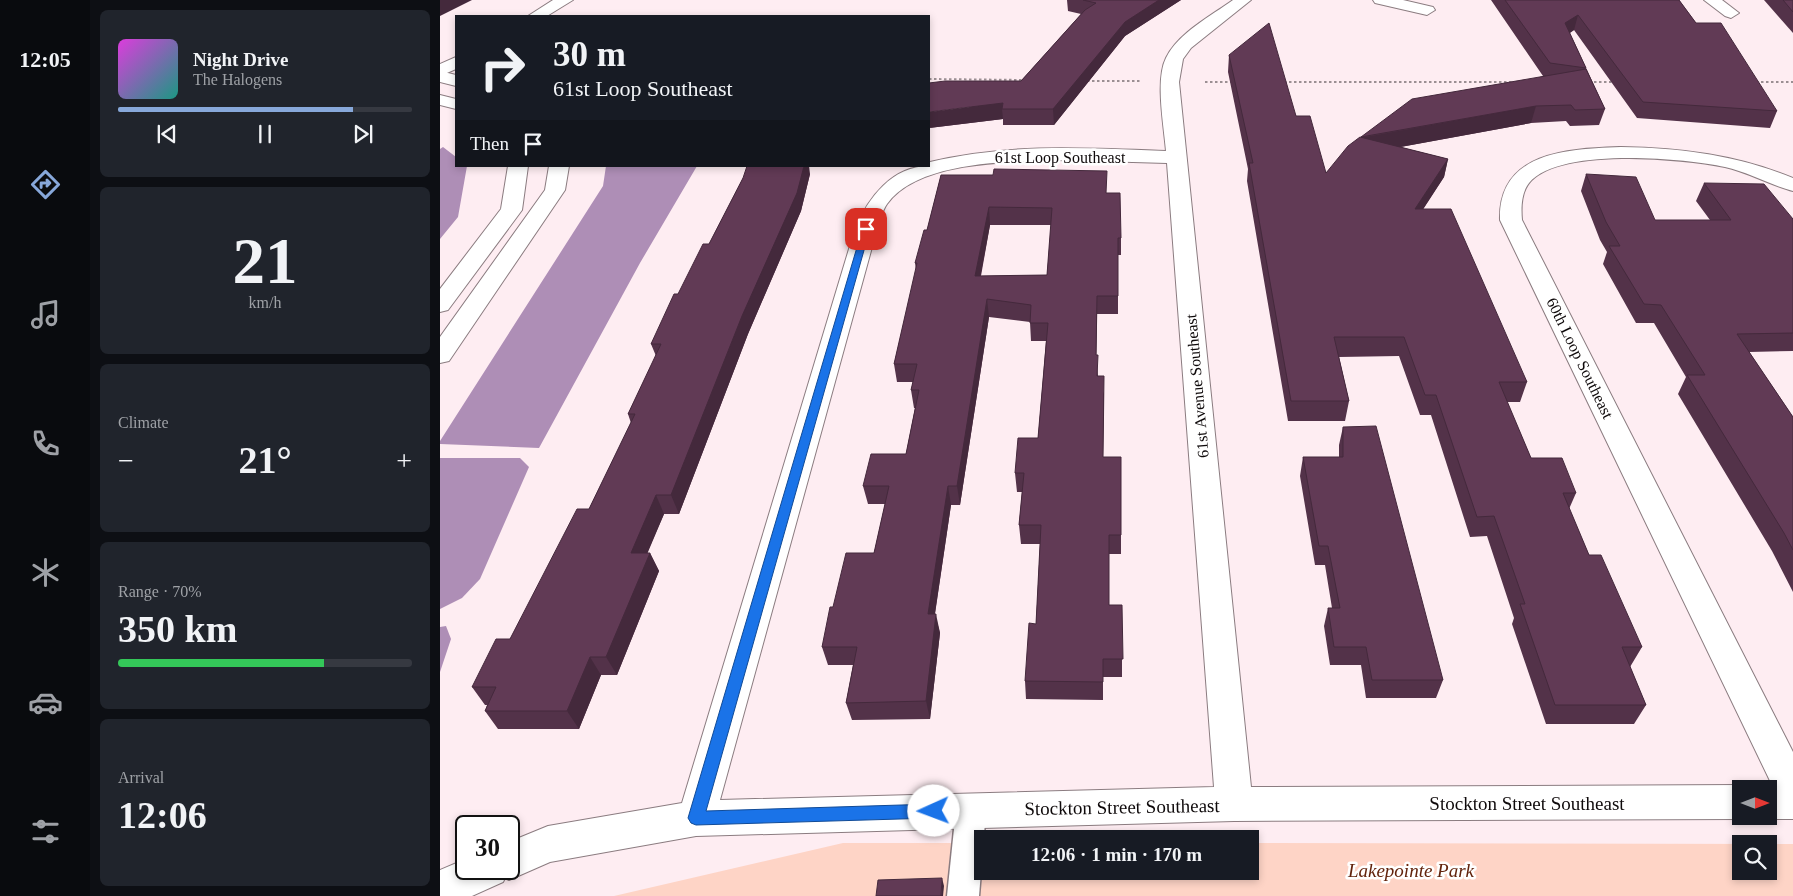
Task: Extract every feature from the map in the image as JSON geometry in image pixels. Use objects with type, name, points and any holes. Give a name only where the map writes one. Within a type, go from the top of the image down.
[{"type":"street","points":[[538,15],[565,0]]},
{"type":"street","name":"61st Avenue Southeast","points":[[1234,804],[1170,82],[1174,59],[1185,44],[1243,0]]},
{"type":"street","points":[[1380,0],[1427,10]]},
{"type":"street","points":[[1712,0],[1731,13]]},
{"type":"street","points":[[440,71],[455,63]]},
{"type":"street","points":[[440,76],[455,81]]},
{"type":"street","points":[[440,100],[455,104]]},
{"type":"street","name":"61st Loop Southeast","points":[[696,818],[866,229],[880,198],[898,183],[933,166],[970,159],[1014,154],[1177,157]]},
{"type":"street","name":"60th Loop Southeast","points":[[1793,185],[1765,172],[1728,162],[1689,155],[1592,154],[1564,157],[1538,166],[1522,177],[1512,199],[1510,210],[1511,220],[1793,789]]},
{"type":"street","points":[[440,305],[511,210],[518,167]]},
{"type":"street","points":[[440,355],[555,190],[559,167]]},
{"type":"street","name":"Stockton Street Southeast","points":[[520,855],[548,844],[696,818],[1234,804],[1732,802]]},
{"type":"street","points":[[1778,802],[1793,802]]},
{"type":"street","points":[[440,890],[464,880]]},
{"type":"lane","points":[[963,896],[972,810]]},
{"type":"path","points":[[930,79],[1029,80]]},
{"type":"path","points":[[1079,81],[1149,82]]},
{"type":"path","points":[[1205,82],[1234,82]]},
{"type":"path","points":[[1274,82],[1514,82]]},
{"type":"path","points":[[1584,82],[1624,82]]},
{"type":"path","points":[[1753,82],[1793,82]]},
{"type":"green space","name":"Lakepointe Park","points":[[843,843],[974,843],[974,880],[1259,880],[1259,843],[1732,844],[1732,880],[1777,880],[1777,844],[1793,844],[1793,896],[614,896]]},
{"type":"shaded area","points":[[443,147],[455,156],[455,167],[467,167],[458,217],[440,239],[440,149]]},
{"type":"shaded area","points":[[606,167],[696,167],[640,263],[539,448],[440,444],[440,441],[603,186]]},
{"type":"shaded area","points":[[440,458],[520,458],[529,467],[480,579],[462,598],[440,609]]},
{"type":"shaded area","points":[[446,626],[451,639],[440,672],[440,627]]},
{"type":"building","points":[[1083,0],[1159,0],[1125,22],[1053,109],[1002,109],[1003,103],[930,112],[930,83],[945,81],[1021,81],[1085,10],[1096,3]]},
{"type":"building","points":[[1505,0],[1679,0],[1696,23],[1721,23],[1777,111],[1643,102],[1578,15],[1565,23],[1586,68],[1550,63]]},
{"type":"building","points":[[1783,0],[1793,0],[1793,12]]},
{"type":"building","points":[[1269,23],[1296,116],[1310,116],[1326,173],[1348,146],[1360,137],[1448,159],[1415,209],[1451,209],[1527,382],[1499,382],[1531,458],[1562,458],[1576,493],[1563,493],[1589,555],[1601,555],[1642,647],[1622,647],[1646,705],[1555,705],[1520,604],[1525,604],[1494,516],[1477,517],[1436,395],[1425,395],[1404,337],[1334,337],[1349,401],[1291,401],[1249,163],[1253,163],[1229,55]]},
{"type":"building","points":[[1586,69],[1605,109],[1575,110],[1571,105],[1536,106],[1361,137],[1412,99]]},
{"type":"building","points":[[747,167],[804,167],[797,193],[742,316],[671,495],[656,495],[631,553],[650,553],[606,657],[590,657],[567,711],[485,711],[496,687],[472,687],[496,639],[510,639],[577,509],[589,509],[635,414],[628,414],[661,344],[651,344],[674,294],[678,294],[703,244],[709,244],[743,178]]},
{"type":"building","points":[[994,169],[1107,171],[1106,193],[1120,193],[1121,238],[1118,238],[1118,296],[1097,296],[1096,355],[1098,355],[1097,376],[1104,376],[1103,457],[1121,457],[1121,535],[1109,535],[1109,605],[1122,605],[1123,659],[1103,659],[1103,682],[1025,681],[1029,623],[1036,624],[1041,525],[1019,525],[1024,473],[1015,473],[1018,438],[1038,438],[1048,323],[1030,323],[1031,305],[987,299],[957,486],[948,486],[928,614],[936,614],[926,701],[846,703],[857,647],[822,647],[830,607],[833,607],[846,553],[874,553],[889,486],[863,486],[871,454],[906,454],[919,390],[911,390],[917,364],[894,364],[917,263],[915,263],[924,230],[927,230],[941,175],[993,175]],"holes":[[[989,207],[1052,208],[1047,275],[975,276]]]},
{"type":"building","points":[[1586,174],[1636,177],[1655,220],[1731,220],[1704,183],[1764,184],[1793,219],[1793,333],[1737,334],[1793,417],[1793,550],[1687,375],[1705,375],[1661,305],[1644,304],[1609,246],[1620,246],[1606,222]]},
{"type":"building","points":[[1376,426],[1443,680],[1372,680],[1366,647],[1334,647],[1328,608],[1340,608],[1328,546],[1319,546],[1303,457],[1343,457],[1343,427]]},
{"type":"building","points":[[942,878],[941,896],[876,896],[878,880]]},
{"type":"route","points":[[866,229],[696,818],[934,811]]}]
